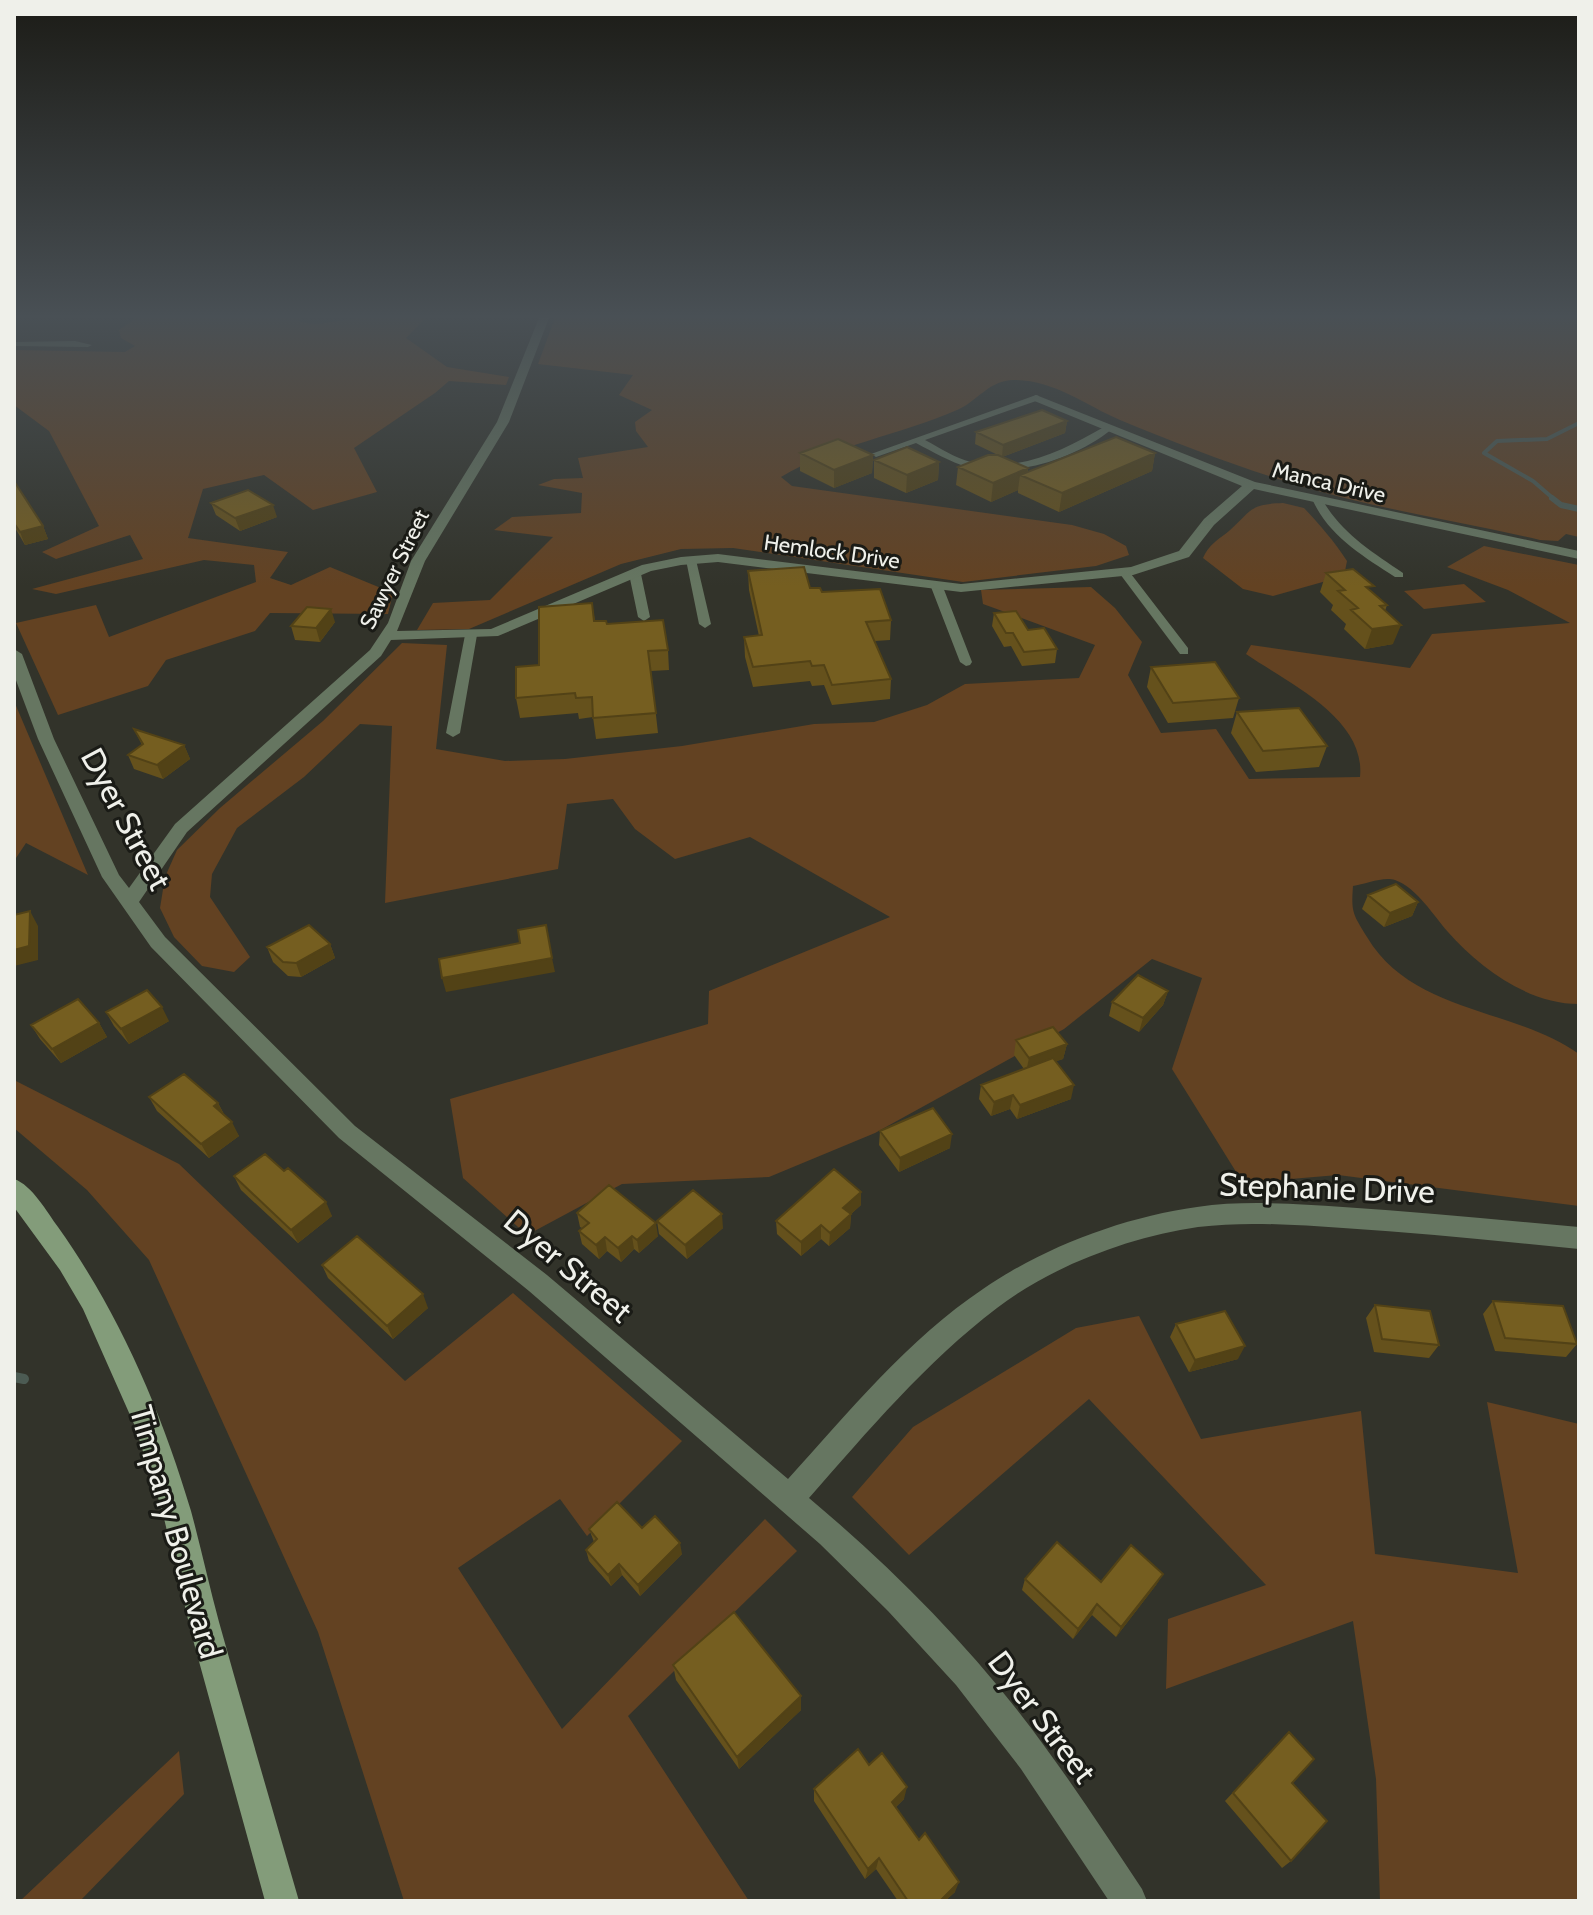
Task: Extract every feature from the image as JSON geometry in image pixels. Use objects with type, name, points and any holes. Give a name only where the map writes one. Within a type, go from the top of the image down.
[{"type":"main road","name":"Timpany Boulevard","points":[[14,1189],[54,1239],[92,1297],[125,1366],[177,1512],[196,1595],[282,1901]]},
{"type":"street","name":"Sawyer Street","points":[[129,902],[181,828],[231,779],[344,685],[376,653],[388,636],[418,561],[503,422],[509,407]]},
{"type":"street","name":"Manca Drive","points":[[1057,407],[1251,485],[1579,555]]},
{"type":"street","name":"Hemlock Drive","points":[[388,636],[493,633],[647,568],[691,560],[744,561],[961,588],[1124,572],[1184,554],[1209,522],[1251,485]]},
{"type":"street","name":"Dyer Street","points":[[14,654],[46,739],[111,877],[158,942],[347,1132],[538,1283],[789,1499],[899,1600],[967,1674],[1033,1757],[1130,1901]]},
{"type":"street","name":"Stephanie Drive","points":[[789,1499],[948,1331],[993,1296],[1043,1267],[1089,1248],[1197,1217],[1238,1215],[1303,1215],[1579,1238]]},
{"type":"lane","points":[[876,454],[1009,407]]},
{"type":"lane","points":[[917,440],[966,463],[1009,467],[1055,454],[1107,429]]},
{"type":"lane","points":[[1318,501],[1323,515],[1339,530],[1399,575]]},
{"type":"lane","points":[[691,560],[705,624]]},
{"type":"lane","points":[[1124,572],[1184,651]]},
{"type":"lane","points":[[635,574],[644,617]]},
{"type":"lane","points":[[937,587],[966,662]]},
{"type":"lane","points":[[453,733],[471,635]]},
{"type":"shaded area","points":[[17,407],[414,407],[354,448],[377,492],[313,510],[264,475],[203,489],[188,538],[288,552],[270,578],[291,585],[330,567],[393,593],[388,614],[270,613],[255,631],[166,660],[148,686],[58,715],[16,623],[96,605],[109,637],[256,582],[254,565],[204,560],[56,594],[32,589],[143,559],[130,535],[56,559],[42,552],[99,526],[49,431]]},
{"type":"shaded area","points":[[646,407],[962,407],[913,427],[845,448],[781,477],[792,486],[1072,525],[1104,534],[1126,546],[1129,555],[1096,566],[963,582],[733,548],[681,549],[621,564],[469,629],[417,630],[433,603],[490,600],[553,537],[494,530],[512,517],[581,513],[582,493],[538,485],[554,479],[583,478],[578,458],[648,447],[636,431],[635,422],[652,410]]},
{"type":"shaded area","points":[[1094,407],[1579,407],[1579,537],[1566,534],[1558,541],[1540,540],[1327,493],[1253,471]]},
{"type":"shaded area","points":[[1283,503],[1304,508],[1327,533],[1347,561],[1344,576],[1273,596],[1243,589],[1203,558],[1211,546],[1252,510],[1263,505]]},
{"type":"shaded area","points":[[1484,546],[1579,565],[1579,1004],[1542,998],[1506,982],[1461,945],[1417,895],[1395,880],[1353,886],[1353,908],[1367,937],[1387,962],[1410,981],[1466,1007],[1553,1039],[1579,1054],[1579,1206],[1338,1175],[1243,1183],[1172,1069],[1202,978],[1152,959],[1064,1029],[875,1133],[769,1177],[622,1184],[527,1235],[463,1178],[450,1099],[708,1024],[709,991],[890,917],[750,837],[675,859],[635,829],[613,799],[567,804],[558,869],[385,903],[392,726],[360,724],[304,777],[237,828],[212,874],[210,897],[250,957],[234,972],[202,966],[174,937],[160,908],[165,877],[177,850],[220,808],[323,721],[402,643],[447,645],[436,749],[505,761],[565,759],[682,746],[814,724],[874,722],[927,705],[965,684],[1079,678],[1095,645],[983,604],[981,590],[1091,587],[1115,608],[1142,642],[1128,675],[1161,733],[1216,729],[1249,779],[1360,777],[1359,756],[1351,737],[1338,720],[1302,690],[1246,654],[1251,645],[1410,668],[1432,634],[1570,623],[1508,590],[1447,567]]},
{"type":"shaded area","points":[[1464,584],[1486,602],[1424,609],[1404,591]]},
{"type":"shaded area","points":[[14,701],[88,875],[26,843],[14,861]]},
{"type":"shaded area","points":[[14,1080],[179,1164],[405,1381],[513,1293],[682,1441],[587,1536],[560,1499],[458,1568],[562,1729],[765,1519],[797,1551],[628,1716],[749,1901],[404,1901],[318,1632],[149,1260],[87,1190],[14,1128]]},
{"type":"shaded area","points":[[1139,1316],[1201,1439],[1361,1411],[1375,1554],[1518,1573],[1487,1402],[1579,1424],[1579,1901],[1380,1901],[1376,1779],[1353,1621],[1166,1689],[1168,1619],[1266,1585],[1089,1399],[909,1555],[852,1497],[913,1427],[1076,1328]]},
{"type":"shaded area","points":[[179,1751],[184,1794],[80,1901],[20,1901]]},
{"type":"building","points":[[1042,410],[1067,421],[1003,445],[976,432]]},
{"type":"building","points":[[1116,437],[1155,453],[1062,493],[1020,475]]},
{"type":"building","points":[[838,439],[873,455],[834,470],[800,453]]},
{"type":"building","points":[[907,447],[939,462],[907,475],[874,460]]},
{"type":"building","points":[[988,455],[998,455],[1028,468],[993,483],[958,467]]},
{"type":"building","points":[[14,481],[43,526],[20,532],[14,523]]},
{"type":"building","points":[[248,490],[273,505],[235,518],[211,503]]},
{"type":"building","points":[[804,567],[810,588],[820,588],[822,592],[880,589],[891,620],[866,622],[891,679],[832,685],[824,665],[812,666],[810,661],[753,667],[744,637],[762,635],[748,571]]},
{"type":"building","points":[[1353,569],[1374,586],[1366,587],[1387,605],[1380,606],[1401,625],[1372,629],[1351,610],[1358,608],[1338,591],[1345,590],[1326,573]]},
{"type":"building","points":[[592,603],[594,621],[606,621],[607,624],[663,620],[668,650],[648,651],[656,713],[593,718],[592,697],[576,698],[575,693],[516,698],[516,667],[539,665],[539,607]]},
{"type":"building","points":[[307,607],[331,609],[316,628],[291,626]]},
{"type":"building","points":[[1016,611],[1028,630],[1044,628],[1057,649],[1024,652],[1013,633],[1006,633],[994,613]]},
{"type":"building","points":[[1215,662],[1239,698],[1173,703],[1151,667]]},
{"type":"building","points":[[1299,708],[1327,746],[1263,751],[1237,712]]},
{"type":"building","points":[[134,729],[184,745],[157,765],[128,755],[143,744]]},
{"type":"building","points":[[1396,884],[1418,902],[1390,913],[1368,895]]},
{"type":"building","points":[[30,911],[29,946],[14,950],[14,915]]},
{"type":"building","points":[[309,925],[330,944],[296,963],[283,962],[267,947]]},
{"type":"building","points":[[546,925],[552,958],[442,978],[439,959],[520,943],[518,930]]},
{"type":"building","points":[[1138,975],[1168,991],[1143,1018],[1112,1002]]},
{"type":"building","points":[[147,990],[162,1007],[121,1029],[106,1012]]},
{"type":"building","points":[[78,999],[99,1023],[52,1049],[31,1025]]},
{"type":"building","points":[[1053,1027],[1067,1044],[1029,1058],[1016,1040]]},
{"type":"building","points":[[1053,1058],[1074,1085],[1020,1105],[1013,1095],[994,1102],[981,1085]]},
{"type":"building","points":[[184,1074],[218,1103],[214,1106],[232,1122],[201,1144],[149,1097]]},
{"type":"building","points":[[933,1108],[952,1134],[900,1158],[880,1131]]},
{"type":"building","points":[[265,1154],[284,1171],[288,1168],[326,1202],[291,1230],[234,1176]]},
{"type":"building","points":[[834,1169],[861,1192],[843,1208],[851,1214],[830,1233],[821,1225],[801,1242],[776,1221]]},
{"type":"building","points":[[609,1185],[656,1223],[637,1240],[632,1236],[618,1248],[605,1237],[596,1245],[579,1231],[589,1223],[577,1213]]},
{"type":"building","points":[[693,1190],[722,1214],[685,1245],[657,1221]]},
{"type":"building","points":[[357,1236],[423,1294],[387,1326],[322,1265]]},
{"type":"building","points":[[1493,1301],[1563,1306],[1577,1344],[1505,1338]]},
{"type":"building","points":[[1375,1305],[1430,1311],[1439,1345],[1382,1339]]},
{"type":"building","points":[[1225,1311],[1245,1346],[1195,1360],[1176,1324]]},
{"type":"building","points":[[617,1502],[642,1528],[655,1516],[680,1543],[638,1585],[619,1564],[608,1575],[586,1550],[597,1539],[589,1529]]},
{"type":"building","points":[[1057,1542],[1101,1582],[1131,1545],[1163,1574],[1121,1627],[1097,1604],[1078,1629],[1025,1579]]},
{"type":"building","points":[[734,1612],[801,1696],[737,1757],[673,1665]]},
{"type":"building","points":[[1289,1732],[1314,1759],[1292,1783],[1327,1821],[1291,1861],[1233,1793]]},
{"type":"building","points":[[858,1749],[869,1765],[882,1753],[907,1787],[892,1802],[919,1840],[925,1833],[959,1882],[940,1901],[908,1901],[879,1858],[868,1869],[814,1789]]},
{"type":"waterway","points":[[1555,500],[1533,481],[1484,453],[1497,441],[1547,439],[1579,423]]},
{"type":"waterway","points":[[1552,498],[1561,505],[1579,509]]},
{"type":"waterway","points":[[14,1377],[24,1379]]}]
